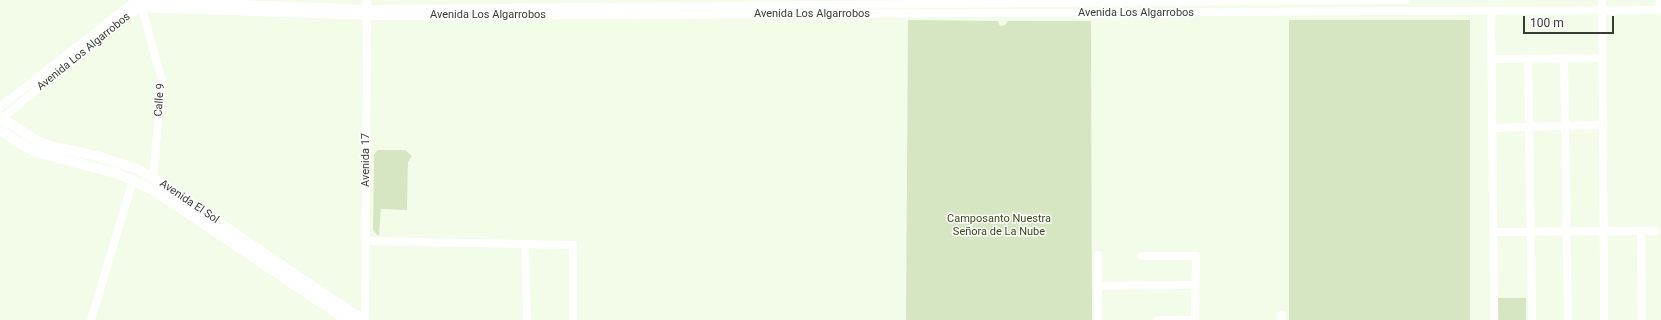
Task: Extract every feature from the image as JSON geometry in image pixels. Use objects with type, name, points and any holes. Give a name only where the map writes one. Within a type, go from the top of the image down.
[{"type":"main road","name":"Avenida El Sol","points":[[1,118],[37,141],[50,146],[103,158],[135,168],[153,178],[364,320]]},
{"type":"main road","name":"Avenida El Sol","points":[[0,130],[36,152],[100,168],[133,180],[153,190],[239,246],[347,320]]},
{"type":"street","name":"Avenida 17","points":[[364,320],[366,241],[367,0]]},
{"type":"street","name":"Avenida Los Algarrobos","points":[[0,107],[135,1],[141,3],[367,12],[450,8],[738,3],[1405,0]]},
{"type":"street","points":[[1602,0],[1604,320]]},
{"type":"street","points":[[1660,0],[1660,10]]},
{"type":"street","points":[[946,1],[947,14]]},
{"type":"street","points":[[1011,1],[1011,13]]},
{"type":"street","points":[[1089,13],[1090,1]]},
{"type":"street","points":[[1158,1],[1158,13]]},
{"type":"street","points":[[1229,1],[1229,12]]},
{"type":"street","points":[[1279,1],[1279,12]]},
{"type":"street","name":"Avenida Los Algarrobos","points":[[1,118],[137,9],[141,3]]},
{"type":"street","name":"Calle 9","points":[[141,3],[162,80],[153,178]]},
{"type":"street","points":[[738,3],[738,14]]},
{"type":"street","name":"Avenida Los Algarrobos","points":[[554,7],[738,14],[1660,10]]},
{"type":"street","points":[[1491,11],[1494,320]]},
{"type":"street","points":[[1564,58],[1568,320]]},
{"type":"street","points":[[1491,59],[1602,58]]},
{"type":"street","points":[[1528,59],[1532,320]]},
{"type":"street","points":[[1492,128],[1602,125]]},
{"type":"street","points":[[91,320],[133,180]]},
{"type":"street","points":[[1641,231],[1642,320]]},
{"type":"street","points":[[1493,232],[1656,231]]},
{"type":"street","points":[[366,241],[573,245],[573,320]]},
{"type":"street","points":[[525,245],[527,320]]},
{"type":"street","points":[[1098,255],[1098,320]]},
{"type":"street","points":[[1142,256],[1196,256],[1196,320],[1158,320]]},
{"type":"street","points":[[1098,286],[1196,285]]},
{"type":"green space","name":"Camposanto Nuestra Señora de La Nube","points":[[908,20],[998,21],[1000,26],[1005,25],[1008,21],[1091,21],[1092,320],[906,320]]},
{"type":"green space","points":[[1289,20],[1470,20],[1470,320],[1289,320]]},
{"type":"green space","points":[[378,150],[405,150],[412,156],[408,162],[407,210],[381,209],[379,235],[377,235],[373,230],[374,154]]},
{"type":"green space","points":[[1498,298],[1526,298],[1526,320],[1498,320]]}]
